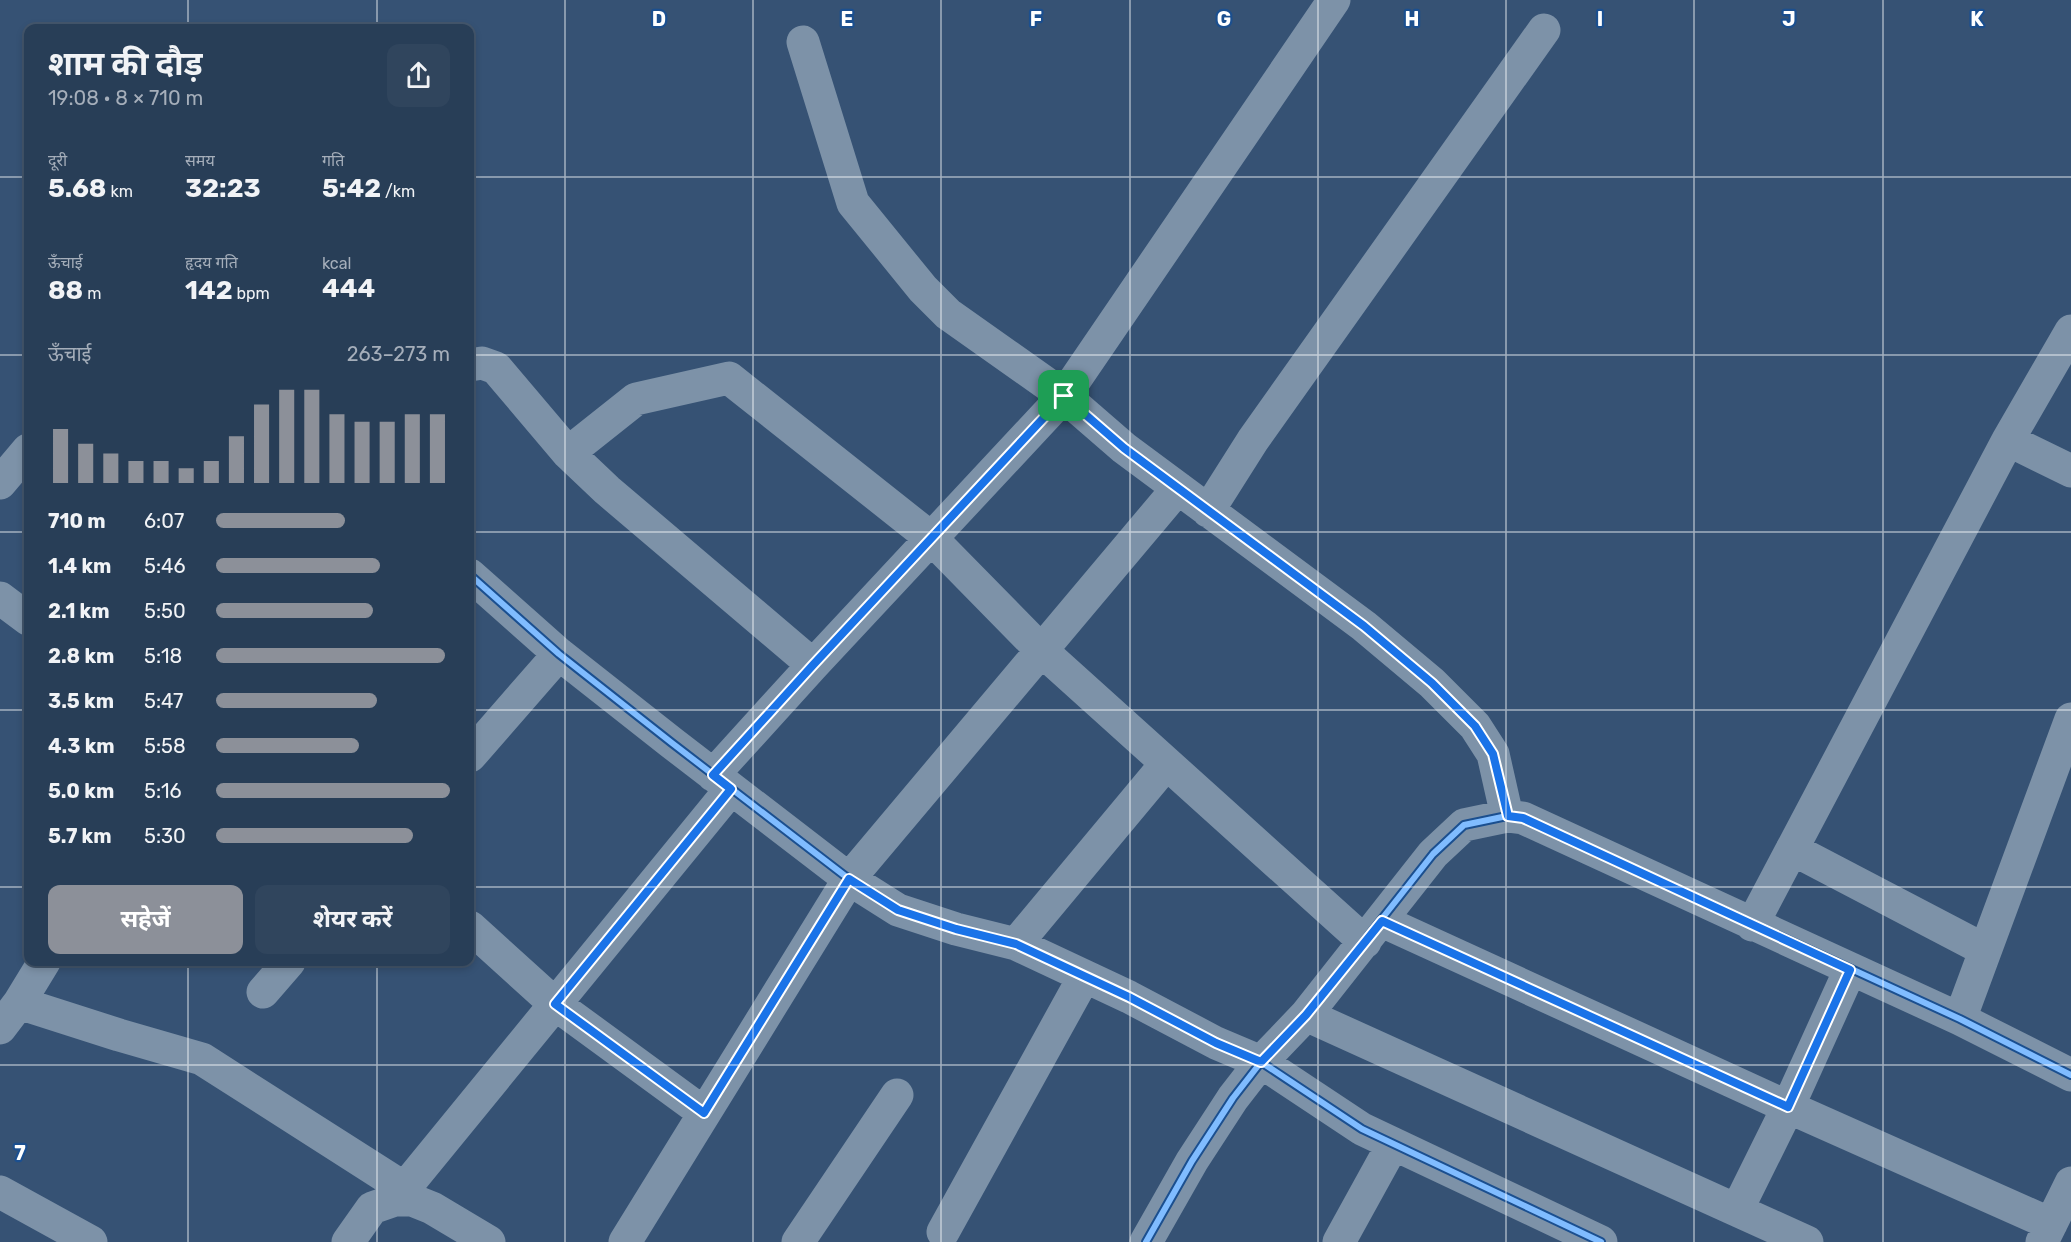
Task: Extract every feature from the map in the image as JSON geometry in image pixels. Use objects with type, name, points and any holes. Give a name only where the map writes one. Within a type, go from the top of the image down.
[{"type":"street","points":[[348,1242],[372,1208],[399,1194],[555,1004],[813,665],[1064,396],[1334,0]]},
{"type":"street","points":[[1208,511],[1253,440],[1544,30]]},
{"type":"street","points":[[803,42],[853,203],[923,289],[948,314],[1064,396],[1124,448],[1364,626],[1432,683],[1475,726],[1493,754],[1508,816]]},
{"type":"street","points":[[1752,924],[2008,440],[2071,331]]},
{"type":"street","points":[[474,364],[482,363],[496,368],[568,453],[607,490],[813,665]]},
{"type":"street","points":[[568,453],[636,399],[729,378],[931,538],[1041,650],[1166,764],[1373,931],[1788,1107],[2046,1233],[2071,1183]]},
{"type":"street","points":[[2008,440],[2071,471]]},
{"type":"street","points":[[0,483],[24,455]]},
{"type":"street","points":[[625,1242],[849,879],[1178,488]]},
{"type":"street","points":[[474,579],[559,654],[722,782],[849,879],[898,910],[956,929],[1016,944],[1129,997],[1216,1043],[1261,1062],[1362,1129],[1601,1242]]},
{"type":"street","points":[[0,598],[24,616]]},
{"type":"street","points":[[474,751],[559,654]]},
{"type":"street","points":[[1959,1019],[2071,719]]},
{"type":"street","points":[[1016,944],[1166,764]]},
{"type":"street","points":[[1146,1242],[1192,1161],[1233,1098],[1261,1062],[1306,1015],[1433,854],[1464,825],[1508,816],[1523,818],[1959,1019],[2071,1075]]},
{"type":"street","points":[[1792,849],[1985,950]]},
{"type":"street","points":[[474,931],[555,1004],[704,1113]]},
{"type":"street","points":[[0,1028],[42,966]]},
{"type":"street","points":[[263,992],[286,966]]},
{"type":"street","points":[[1751,1225],[1788,1107],[1850,970]]},
{"type":"street","points":[[947,1239],[1084,977]]},
{"type":"street","points":[[19,1002],[118,1035],[202,1059],[399,1194],[432,1208],[489,1242]]},
{"type":"street","points":[[1306,1015],[1751,1225],[1807,1242]]},
{"type":"street","points":[[798,1242],[897,1095]]},
{"type":"street","points":[[1339,1242],[1393,1144]]},
{"type":"street","points":[[0,1192],[91,1242]]},
{"type":"cycle path","points":[[474,579],[559,654],[672,743],[849,879],[898,910],[956,929],[1016,944],[1129,997],[1216,1043],[1261,1062],[1362,1129],[1601,1242]]},
{"type":"cycle path","points":[[1146,1242],[1192,1161],[1233,1098],[1261,1062],[1306,1015],[1433,854],[1464,825],[1507,816],[1523,818],[1960,1019],[2071,1075]]},
{"type":"route","points":[[1064,396],[1124,448],[1364,626],[1432,683],[1475,726],[1493,754],[1508,816],[1523,818],[1850,970],[1788,1107],[1382,921],[1306,1015],[1261,1062],[1216,1043],[1129,997],[1016,944],[956,929],[898,910],[849,879],[704,1113],[555,1004],[731,789],[713,775],[1064,396]]}]
